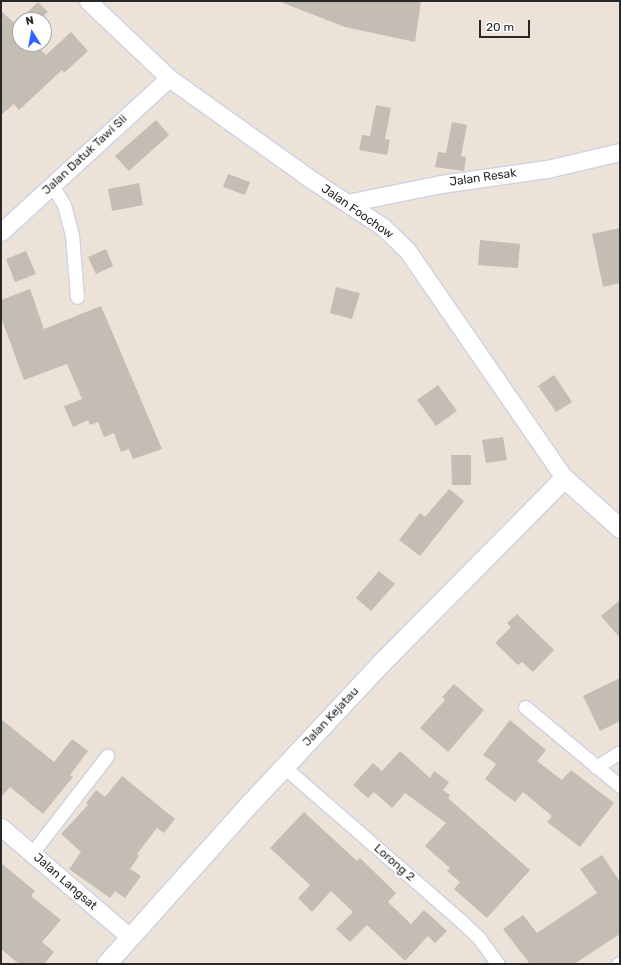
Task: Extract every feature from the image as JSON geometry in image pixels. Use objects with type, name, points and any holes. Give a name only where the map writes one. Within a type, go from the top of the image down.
[{"type":"main road","name":"Jalan Foochow","points":[[564,478],[620,528]]},
{"type":"main road","name":"Jalan Kejatau","points":[[106,964],[284,767],[381,663],[564,478]]},
{"type":"street","name":"Jalan Foochow","points":[[88,1],[169,78],[383,227],[407,250],[564,478]]},
{"type":"street","name":"Jalan Datuk Tawi Sli","points":[[1,232],[169,78]]},
{"type":"street","name":"Jalan Resak","points":[[347,203],[441,184],[547,169],[620,152]]},
{"type":"street","points":[[52,185],[64,206],[72,235],[76,297]]},
{"type":"street","points":[[525,708],[620,786]]},
{"type":"street","points":[[596,767],[620,752]]},
{"type":"street","points":[[32,853],[107,756]]},
{"type":"street","name":"Lorong 2","points":[[284,767],[462,922],[479,938],[498,964]]},
{"type":"street","name":"Jalan Langsat","points":[[1,827],[130,937]]},
{"type":"building","points":[[278,1],[421,1],[415,42],[345,27]]},
{"type":"building","points":[[38,2],[48,12],[27,12]]},
{"type":"building","points":[[1,11],[12,21],[12,52],[43,52],[46,55],[49,52],[52,52],[52,49],[71,32],[88,51],[64,73],[62,70],[19,110],[14,104],[1,115]]},
{"type":"building","points":[[376,105],[391,108],[385,139],[390,140],[387,155],[359,150],[362,135],[370,136]]},
{"type":"building","points":[[156,120],[169,135],[129,171],[115,156]]},
{"type":"building","points":[[452,122],[467,125],[461,156],[466,157],[464,171],[435,167],[438,152],[446,153]]},
{"type":"building","points":[[228,174],[250,182],[245,195],[223,187]]},
{"type":"building","points":[[139,183],[143,205],[112,211],[108,189]]},
{"type":"building","points":[[620,228],[620,283],[603,287],[592,234]]},
{"type":"building","points":[[480,240],[520,244],[518,268],[478,265]]},
{"type":"building","points":[[106,249],[113,266],[96,274],[88,257]]},
{"type":"building","points":[[26,251],[36,274],[15,282],[6,259]]},
{"type":"building","points":[[336,287],[360,293],[352,319],[330,313]]},
{"type":"building","points":[[30,289],[44,329],[101,306],[162,449],[133,459],[129,449],[121,452],[114,433],[104,437],[98,422],[90,425],[88,420],[73,427],[64,406],[82,399],[67,364],[24,380],[1,317],[1,300]]},
{"type":"building","points":[[554,375],[572,402],[556,412],[538,386]]},
{"type":"building","points":[[438,385],[457,411],[436,426],[417,400]]},
{"type":"building","points":[[503,437],[507,460],[486,463],[482,440]]},
{"type":"building","points":[[451,455],[471,455],[471,485],[452,485]]},
{"type":"building","points":[[449,489],[464,501],[420,556],[399,540],[420,513],[425,517]]},
{"type":"building","points":[[379,571],[395,584],[371,611],[356,598]]},
{"type":"building","points":[[620,600],[620,638],[601,616]]},
{"type":"building","points":[[517,614],[554,650],[533,672],[522,662],[518,665],[495,643],[511,627],[507,623]]},
{"type":"building","points":[[620,678],[620,721],[600,731],[583,696]]},
{"type":"building","points":[[454,684],[484,710],[448,752],[420,728],[445,700],[442,697]]},
{"type":"building","points":[[1,719],[54,762],[72,739],[88,751],[70,775],[73,777],[43,814],[10,787],[1,797]]},
{"type":"building","points":[[510,720],[546,750],[537,761],[562,780],[571,770],[614,803],[580,847],[547,822],[552,816],[523,792],[515,802],[485,779],[496,764],[483,755]]},
{"type":"building","points":[[400,751],[430,778],[434,771],[449,782],[443,790],[450,795],[448,798],[530,870],[487,918],[454,889],[460,882],[447,871],[450,868],[425,846],[446,823],[405,793],[392,808],[374,792],[368,798],[353,785],[373,763],[382,771]]},
{"type":"building","points":[[122,776],[175,819],[164,833],[157,828],[137,854],[139,856],[130,869],[141,876],[125,898],[115,891],[110,898],[69,869],[81,852],[61,834],[88,805],[86,803],[96,790],[105,797]]},
{"type":"building","points":[[304,812],[357,861],[360,858],[396,893],[388,902],[411,924],[424,910],[447,931],[435,943],[428,936],[405,961],[367,925],[350,942],[336,929],[353,912],[331,891],[312,912],[298,898],[310,885],[270,848]]},
{"type":"building","points":[[602,855],[620,882],[620,934],[574,964],[530,964],[503,929],[523,915],[537,933],[597,893],[580,869]]},
{"type":"building","points":[[1,863],[35,891],[31,896],[61,920],[42,942],[54,952],[44,964],[19,964],[1,949]]}]
